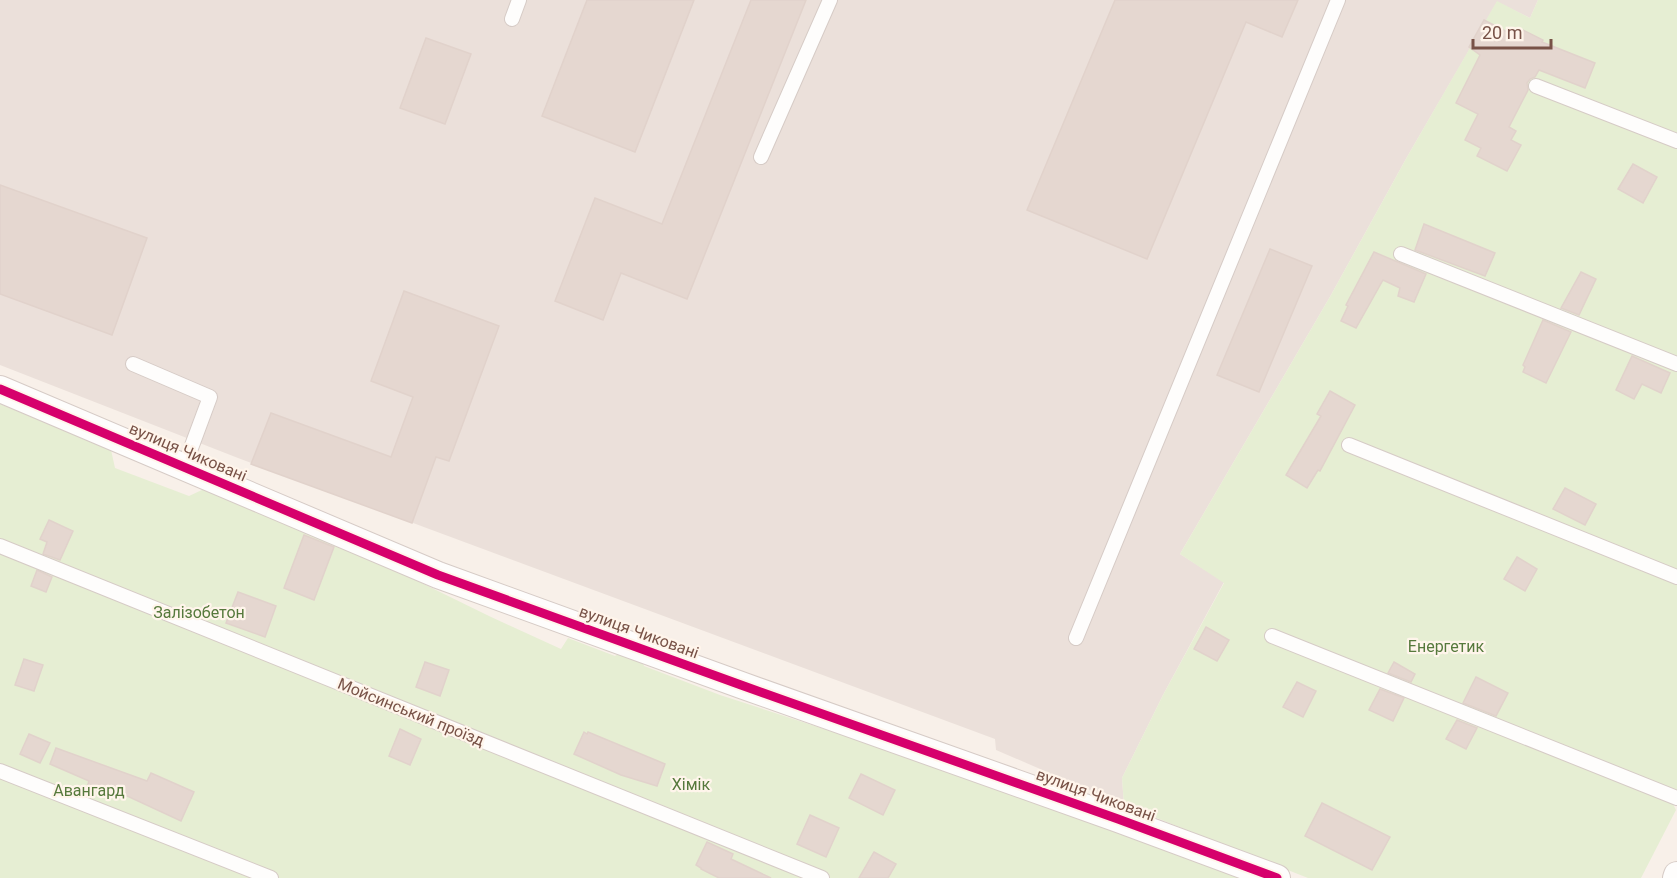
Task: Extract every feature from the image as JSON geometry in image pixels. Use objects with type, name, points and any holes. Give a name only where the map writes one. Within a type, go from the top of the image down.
[{"type":"street","name":"вулиця Чиковані","points":[[0,389],[438,574],[1276,878]]},
{"type":"lane","points":[[512,19],[519,0]]},
{"type":"lane","points":[[761,157],[830,0]]},
{"type":"lane","points":[[1076,638],[1338,0]]},
{"type":"lane","points":[[1536,86],[1677,141]]},
{"type":"lane","points":[[1401,254],[1677,364]]},
{"type":"lane","points":[[134,364],[210,397],[184,467]]},
{"type":"lane","points":[[1349,445],[1677,577]]},
{"type":"lane","name":"Мойсинський проїзд","points":[[0,546],[822,878]]},
{"type":"lane","points":[[1272,636],[1677,798]]},
{"type":"lane","points":[[0,771],[271,878]]},
{"type":"shaded area","points":[[0,0],[1538,0],[1530,18],[1497,2],[1407,157],[1331,295],[1180,554],[1224,582],[1163,695],[1122,778],[1124,805],[996,750],[995,739],[238,458],[0,365]]},
{"type":"green space","name":"Енергетик","points":[[1538,0],[1677,0],[1677,791],[1672,802],[1676,810],[1641,878],[1308,878],[1124,805],[1122,778],[1163,695],[1224,583],[1180,554],[1331,295],[1497,1],[1530,18]]},
{"type":"green space","points":[[0,404],[111,450],[115,468],[189,496],[204,489],[344,545],[561,649],[568,638],[615,656],[621,652],[642,661],[644,666],[720,695],[956,772],[1254,878],[0,878]]},
{"type":"building","points":[[587,0],[694,0],[635,152],[542,116]]},
{"type":"building","points":[[751,0],[806,0],[687,299],[621,273],[603,320],[555,301],[595,198],[662,224]]},
{"type":"building","points":[[1115,0],[1298,0],[1282,37],[1246,22],[1147,259],[1027,210]]},
{"type":"building","points":[[1484,20],[1519,38],[1523,30],[1543,40],[1542,42],[1595,63],[1585,88],[1539,70],[1535,77],[1530,79],[1527,83],[1528,90],[1509,127],[1516,131],[1511,140],[1521,145],[1507,171],[1477,156],[1481,148],[1465,140],[1478,114],[1456,103],[1480,55],[1469,47]]},
{"type":"building","points":[[426,38],[471,54],[445,124],[400,108]]},
{"type":"building","points":[[1633,164],[1657,177],[1643,203],[1618,189]]},
{"type":"building","points":[[0,185],[147,238],[112,335],[0,294]]},
{"type":"building","points":[[1424,224],[1495,253],[1485,276],[1415,250]]},
{"type":"building","points":[[1270,249],[1312,266],[1259,392],[1217,375]]},
{"type":"building","points":[[1374,252],[1426,274],[1414,302],[1398,296],[1400,288],[1383,280],[1356,328],[1341,321],[1348,306],[1346,305]]},
{"type":"building","points":[[1581,272],[1596,279],[1579,315],[1561,308]]},
{"type":"building","points":[[404,291],[499,326],[449,461],[436,457],[412,523],[251,464],[271,413],[391,457],[413,397],[371,381]]},
{"type":"building","points":[[1543,320],[1571,332],[1546,383],[1523,372],[1525,367],[1523,365]]},
{"type":"building","points":[[1632,356],[1670,373],[1661,393],[1642,384],[1634,399],[1616,390]]},
{"type":"building","points":[[1330,391],[1355,405],[1320,471],[1318,470],[1307,488],[1286,475],[1321,416],[1317,414]]},
{"type":"building","points":[[1565,488],[1596,504],[1585,525],[1553,509]]},
{"type":"building","points":[[49,520],[73,531],[60,560],[43,554],[47,542],[40,539]]},
{"type":"building","points":[[304,535],[334,547],[314,600],[284,588]]},
{"type":"building","points":[[1517,557],[1537,569],[1525,591],[1504,579]]},
{"type":"building","points":[[37,570],[52,577],[46,592],[31,586]]},
{"type":"building","points":[[238,592],[276,606],[265,637],[226,623]]},
{"type":"building","points":[[1206,627],[1229,640],[1217,661],[1194,649]]},
{"type":"building","points":[[24,659],[43,665],[34,691],[15,685]]},
{"type":"building","points":[[425,662],[449,670],[440,696],[416,687]]},
{"type":"building","points":[[1394,662],[1415,674],[1411,682],[1388,673]]},
{"type":"building","points":[[1476,677],[1508,693],[1496,716],[1463,703]]},
{"type":"building","points":[[1297,682],[1316,691],[1303,717],[1283,707]]},
{"type":"building","points":[[1380,689],[1404,698],[1393,721],[1369,710]]},
{"type":"building","points":[[1457,720],[1477,728],[1466,749],[1446,739]]},
{"type":"building","points":[[400,729],[421,739],[410,765],[389,756]]},
{"type":"building","points":[[584,732],[665,764],[657,786],[621,775],[574,754]]},
{"type":"building","points":[[29,734],[50,743],[40,763],[20,754]]},
{"type":"building","points":[[56,748],[147,781],[151,773],[194,792],[181,821],[110,788],[108,795],[87,787],[89,781],[50,764]]},
{"type":"building","points":[[861,774],[895,790],[883,815],[849,798]]},
{"type":"building","points":[[1322,803],[1390,837],[1372,870],[1305,836]]},
{"type":"building","points":[[810,815],[839,828],[826,857],[797,844]]},
{"type":"building","points":[[707,842],[733,854],[731,859],[771,878],[719,878],[701,869],[696,865]]},
{"type":"building","points":[[874,852],[896,864],[888,878],[859,878]]},
{"type":"cycle path","points":[[0,389],[438,575],[1277,878]]},
{"type":"park label","name":"Залізобетон","points":[[199,612]]},
{"type":"park label","name":"Хімік","points":[[691,784]]},
{"type":"park label","name":"Авангард","points":[[89,790]]}]
